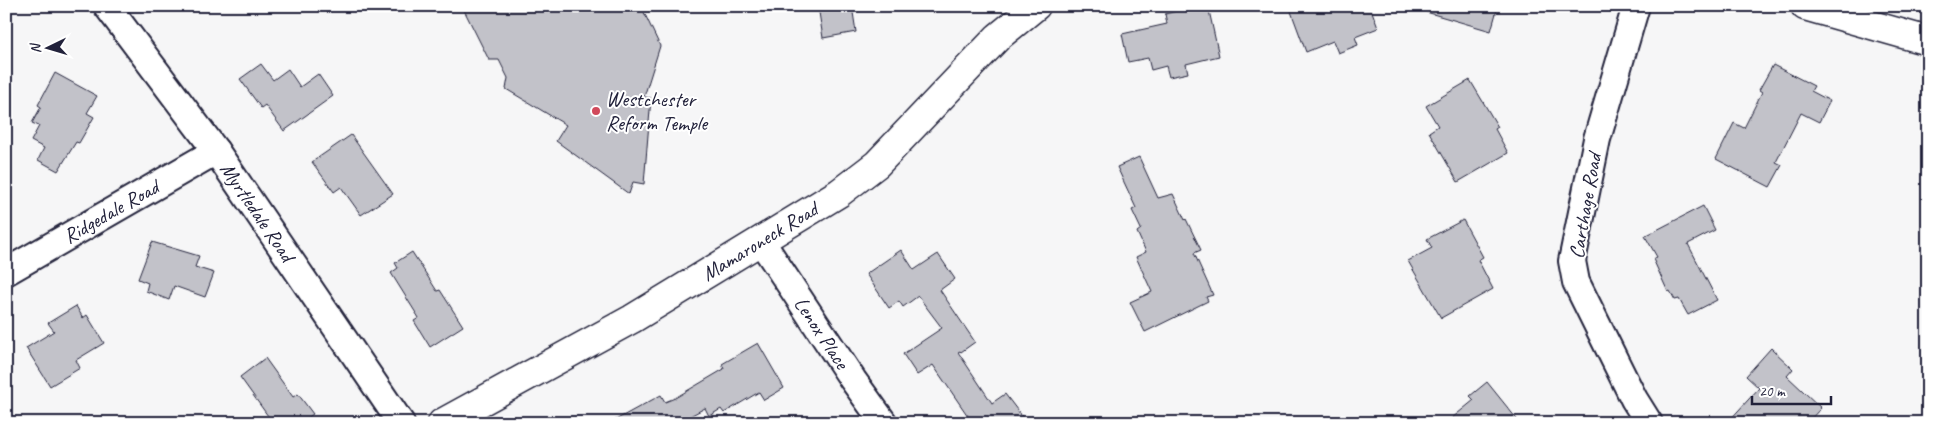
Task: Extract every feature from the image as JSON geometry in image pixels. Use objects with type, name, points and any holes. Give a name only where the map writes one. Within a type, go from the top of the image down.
[{"type":"street","name":"Myrtledale Road","points":[[107,6],[216,151],[401,423]]},
{"type":"street","name":"Mamaroneck Road","points":[[442,423],[632,319],[839,193],[877,164],[998,38],[1036,6]]},
{"type":"street","name":"Carthage Road","points":[[1636,6],[1597,139],[1572,261],[1576,282],[1634,398],[1649,423]]},
{"type":"street","points":[[1805,6],[1928,41]]},
{"type":"street","name":"Ridgedale Road","points":[[6,272],[216,151]]},
{"type":"street","name":"Lenox Place","points":[[761,241],[853,380],[884,423]]},
{"type":"building","name":"Westchester Reform Temple","points":[[462,6],[641,6],[660,46],[644,97],[651,98],[644,184],[633,182],[629,194],[556,141],[566,125],[506,89],[508,78],[499,60],[489,60]]},
{"type":"building","points":[[818,6],[852,6],[856,32],[823,38]]},
{"type":"building","points":[[1197,6],[1208,6],[1219,56],[1186,64],[1188,73],[1169,77],[1166,66],[1151,70],[1148,58],[1128,62],[1122,34],[1167,24],[1165,14]]},
{"type":"building","points":[[1289,6],[1370,6],[1378,28],[1355,37],[1358,45],[1338,53],[1333,41],[1306,52]]},
{"type":"building","points":[[1427,6],[1498,6],[1491,31],[1426,12]]},
{"type":"building","points":[[261,64],[273,80],[288,69],[300,87],[318,74],[333,96],[284,131],[265,105],[261,108],[240,79]]},
{"type":"building","points":[[1773,65],[1814,86],[1811,91],[1830,101],[1819,122],[1801,113],[1776,162],[1782,165],[1770,187],[1716,159],[1734,123],[1744,128],[1762,92],[1759,90]]},
{"type":"building","points":[[55,73],[97,96],[87,113],[94,117],[79,143],[76,142],[58,171],[38,160],[44,148],[31,141],[39,126],[32,123],[41,107],[38,105]]},
{"type":"building","points":[[1470,80],[1498,127],[1495,129],[1508,153],[1458,182],[1429,132],[1438,126],[1426,106]]},
{"type":"building","points":[[351,135],[393,194],[361,215],[341,187],[334,192],[312,162]]},
{"type":"building","points":[[1139,157],[1158,198],[1173,194],[1201,250],[1194,253],[1213,295],[1206,297],[1208,301],[1145,332],[1130,302],[1152,292],[1136,257],[1146,252],[1137,232],[1141,229],[1132,210],[1136,208],[1117,167]]},
{"type":"building","points":[[1703,206],[1715,230],[1688,244],[1717,300],[1688,315],[1679,299],[1675,300],[1670,291],[1668,292],[1653,259],[1657,257],[1645,236]]},
{"type":"building","points":[[1463,220],[1483,257],[1478,260],[1493,289],[1441,318],[1408,261],[1432,248],[1427,239]]},
{"type":"building","points":[[152,242],[199,256],[195,267],[214,273],[205,297],[174,286],[169,300],[146,291],[148,283],[138,279]]},
{"type":"building","points":[[901,250],[914,270],[938,254],[955,279],[940,290],[975,342],[961,352],[958,352],[992,403],[1005,394],[1027,423],[966,423],[970,419],[933,365],[917,375],[903,354],[942,328],[918,296],[903,307],[899,301],[889,308],[866,274]]},
{"type":"building","points":[[412,252],[437,291],[440,290],[463,326],[430,347],[414,321],[419,318],[391,273],[398,268],[395,263]]},
{"type":"building","points":[[76,306],[83,318],[87,315],[104,343],[76,360],[80,368],[50,386],[26,348],[54,331],[48,323]]},
{"type":"building","points":[[758,343],[784,388],[764,400],[759,392],[724,413],[721,409],[709,416],[705,408],[677,423],[610,423],[661,395],[665,402],[675,398],[724,369],[722,364]]},
{"type":"building","points":[[1771,348],[1793,369],[1787,376],[1821,408],[1807,423],[1727,423],[1759,388],[1746,376]]},
{"type":"building","points":[[265,358],[293,397],[298,394],[313,414],[301,423],[273,423],[240,377]]},
{"type":"building","points":[[1487,382],[1520,423],[1446,423],[1474,400],[1470,396]]},
{"type":"place","name":"Westchester Reform Temple","points":[[596,111]]}]
